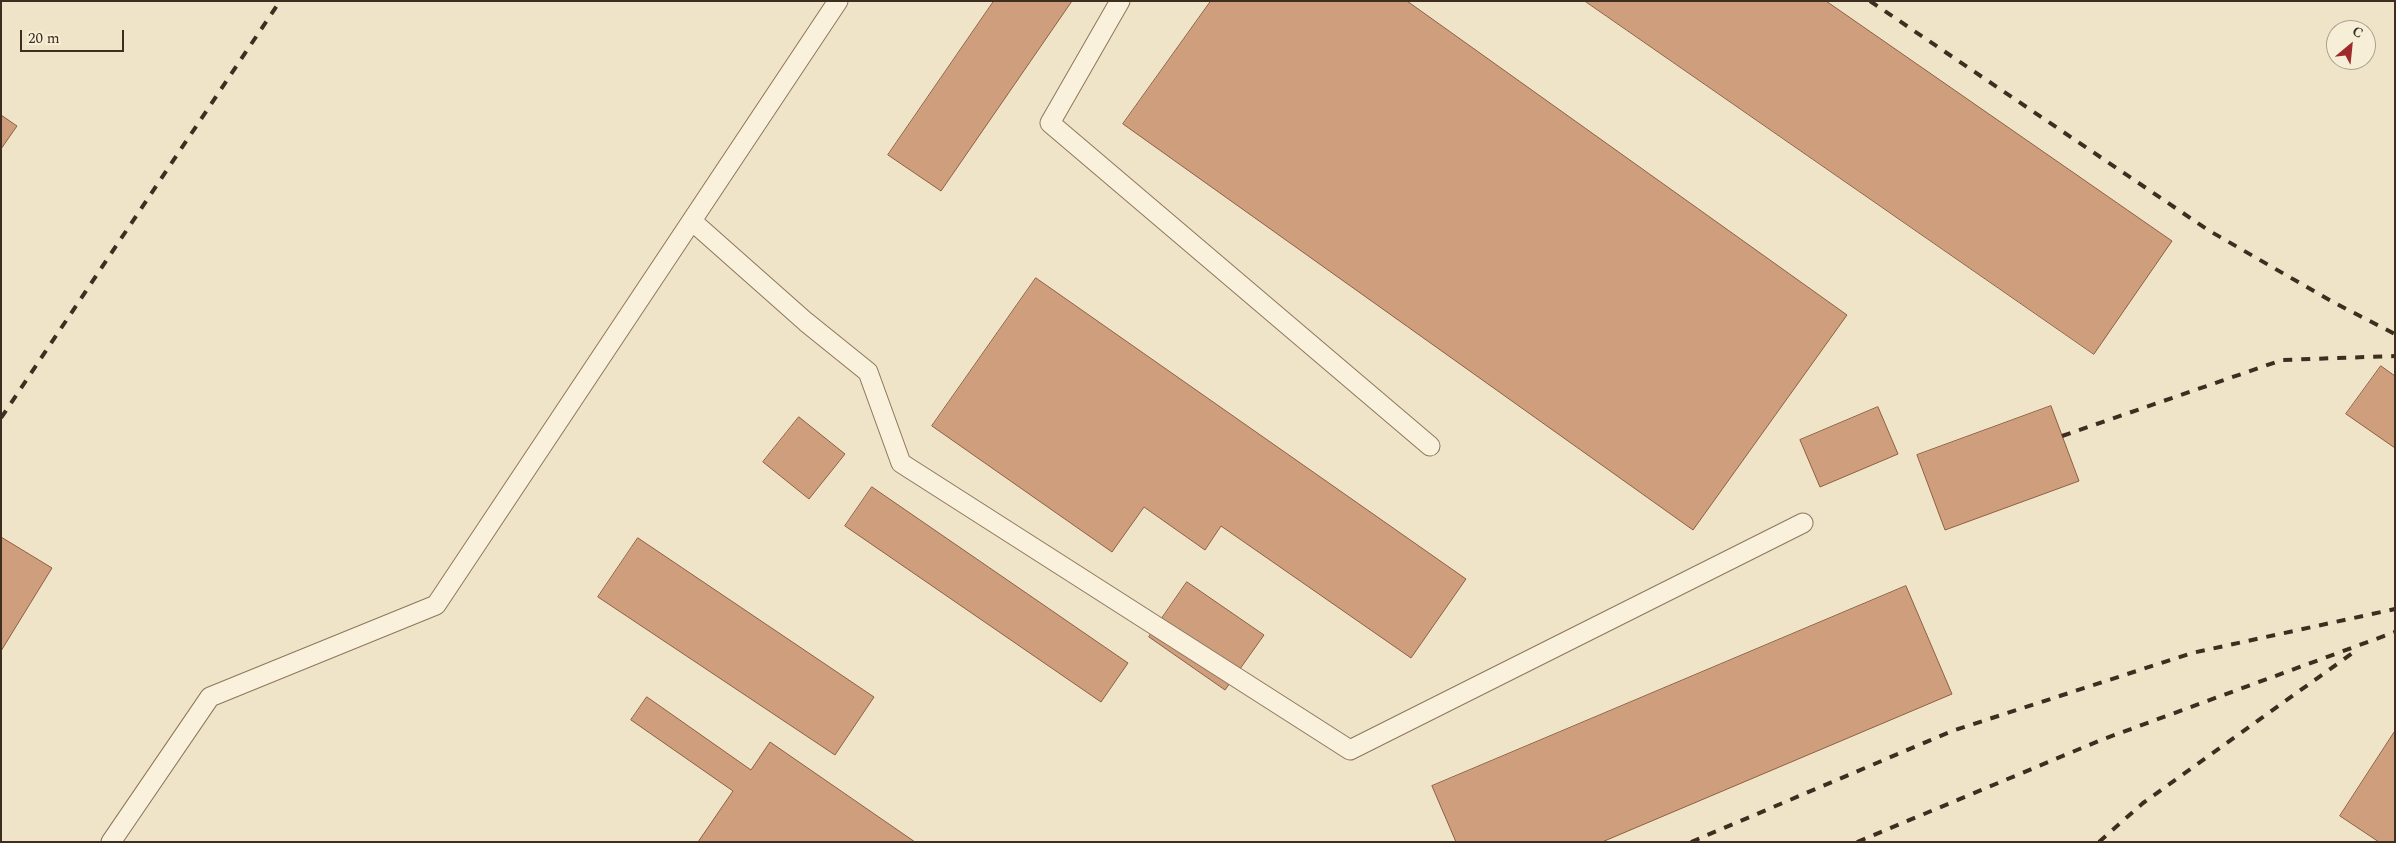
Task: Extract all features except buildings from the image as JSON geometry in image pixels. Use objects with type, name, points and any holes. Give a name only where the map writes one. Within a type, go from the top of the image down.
[{"type":"lane","points":[[111,842],[210,697],[436,605],[838,1]]},
{"type":"lane","points":[[1120,1],[1050,123],[1430,446]]},
{"type":"lane","points":[[692,221],[806,322],[868,372],[902,463],[1350,750],[1803,523]]},
{"type":"railway","points":[[1,418],[280,1]]},
{"type":"railway","points":[[1870,1],[2208,230],[2331,301],[2395,334]]},
{"type":"railway","points":[[2062,436],[2282,360],[2395,356]]},
{"type":"railway","points":[[1691,842],[1952,731],[2192,653],[2395,609]]},
{"type":"railway","points":[[1857,842],[2101,740],[2395,632]]},
{"type":"railway","points":[[2099,842],[2143,803],[2358,649]]}]
